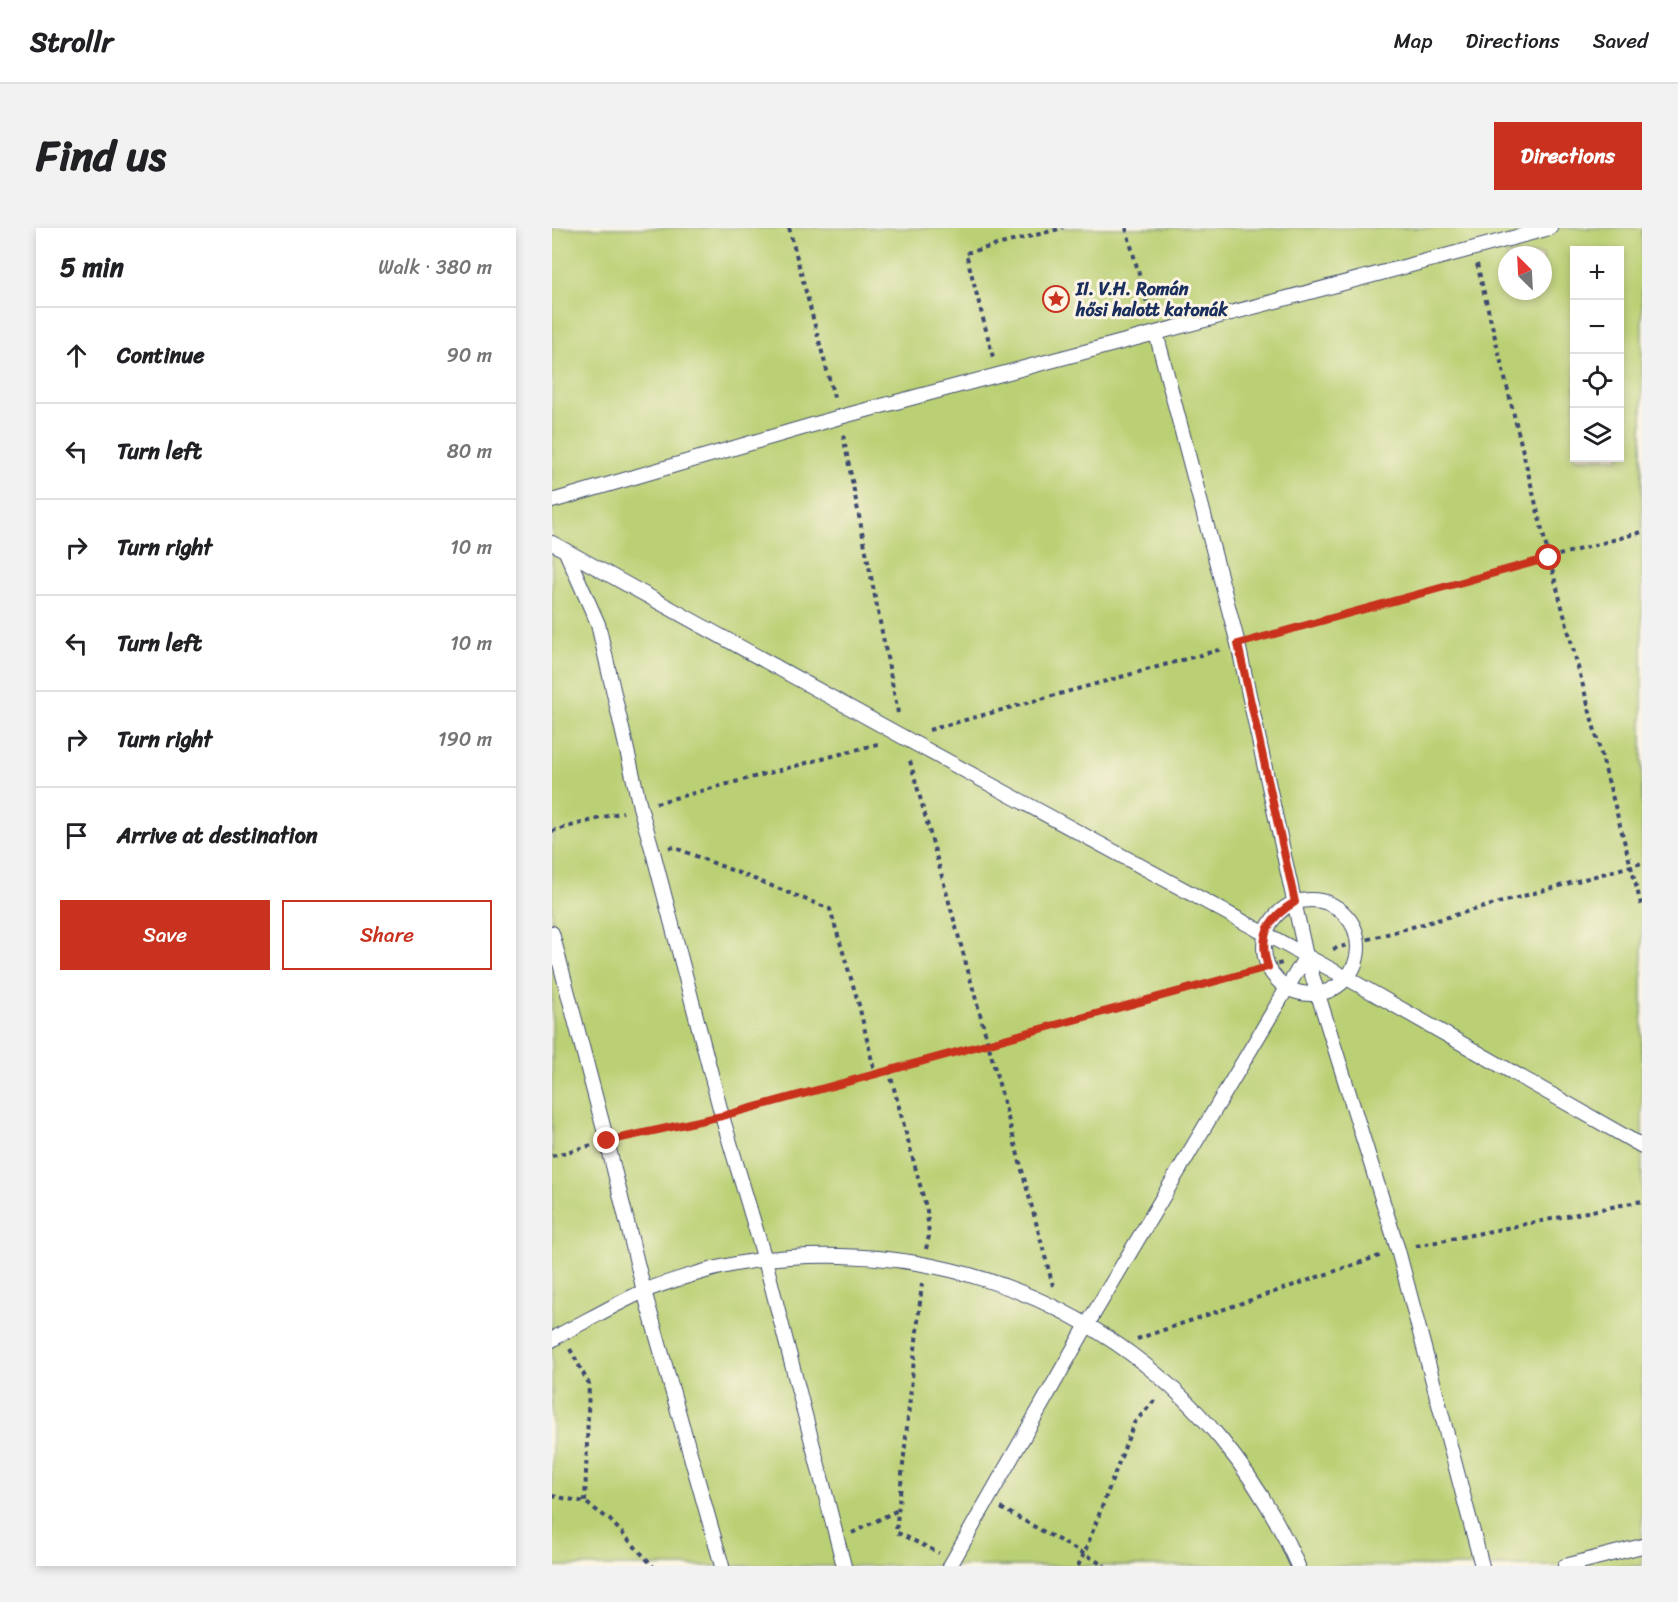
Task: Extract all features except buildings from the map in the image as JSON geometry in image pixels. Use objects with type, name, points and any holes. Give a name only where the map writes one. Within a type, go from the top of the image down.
[{"type":"lane","points":[[552,501],[840,417],[1550,228]]},
{"type":"lane","points":[[1156,333],[1238,644],[1306,956],[1398,1250],[1482,1566]]},
{"type":"lane","points":[[552,543],[903,737],[1346,977],[1642,1146]]},
{"type":"lane","points":[[566,552],[598,624],[640,807],[722,1116],[765,1260],[844,1566]]},
{"type":"lane","points":[[1308,900],[1323,902],[1336,907],[1354,928],[1357,954],[1353,967],[1337,985],[1317,993],[1302,993],[1287,987],[1268,967],[1264,956],[1265,934],[1271,921],[1295,902],[1308,900]]},
{"type":"lane","points":[[552,933],[644,1291],[722,1566]]},
{"type":"lane","points":[[952,1563],[1087,1325],[1306,956]]},
{"type":"lane","points":[[556,1337],[644,1291],[703,1272],[765,1260],[818,1255],[860,1256],[924,1263],[968,1274],[1011,1288],[1053,1306],[1119,1344],[1170,1384],[1236,1457],[1263,1498],[1298,1566]]},
{"type":"lane","points":[[1565,1566],[1642,1546]]},
{"type":"path","points":[[998,375],[966,253],[1063,228]]},
{"type":"path","points":[[1126,228],[1156,333]]},
{"type":"path","points":[[1474,248],[1549,558],[1642,908]]},
{"type":"path","points":[[552,831],[903,737],[1642,532]]},
{"type":"path","points":[[653,852],[673,847],[830,909],[860,1005],[875,1074]]},
{"type":"path","points":[[552,1156],[607,1141],[722,1116],[1642,863]]},
{"type":"path","points":[[889,1070],[927,1211],[929,1236],[924,1263],[896,1532],[952,1563]]},
{"type":"path","points":[[1119,1344],[1398,1250],[1642,1202]]},
{"type":"path","points":[[556,1337],[589,1384],[585,1503]]},
{"type":"path","points":[[1078,1566],[1134,1423],[1170,1384]]},
{"type":"path","points":[[552,1496],[585,1503],[610,1520],[653,1566]]},
{"type":"path","points":[[988,1500],[1105,1566]]},
{"type":"path","points":[[838,1540],[898,1510]]},
{"type":"green space","points":[[552,228],[1642,228],[1642,1566],[552,1566]]},
{"type":"place","name":"II. V.H. Román hősi halott katonák","points":[[1056,299]]},
{"type":"route","points":[[607,1141],[722,1116],[1268,967],[1264,956],[1265,934],[1271,921],[1295,902],[1238,644],[1549,558]]}]
